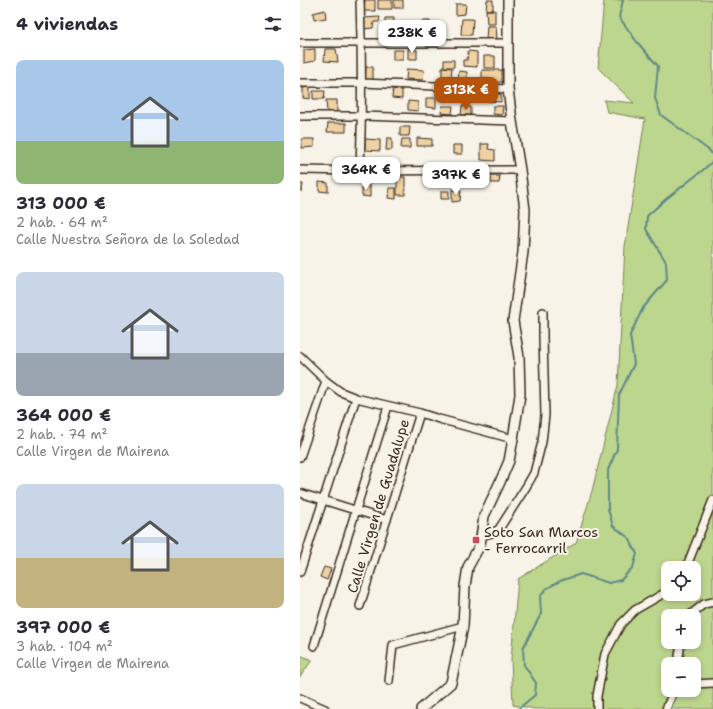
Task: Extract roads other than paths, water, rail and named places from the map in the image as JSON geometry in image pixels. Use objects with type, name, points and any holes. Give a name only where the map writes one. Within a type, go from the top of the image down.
[{"type":"street","points":[[360,0],[362,43],[360,171]]},
{"type":"street","points":[[421,709],[451,683],[463,626],[465,586],[468,567],[478,550],[482,536],[484,516],[509,461],[514,439],[520,395],[519,357],[513,321],[523,252],[525,210],[508,89],[508,0]]},
{"type":"street","points":[[300,43],[508,43]]},
{"type":"street","points":[[300,83],[362,83],[508,89]]},
{"type":"street","points":[[300,116],[512,120]]},
{"type":"street","points":[[300,170],[520,170]]},
{"type":"street","points":[[482,536],[499,529],[526,487],[536,465],[542,442],[545,415],[543,312]]},
{"type":"street","points":[[300,356],[326,381],[341,392],[356,398],[420,413],[514,439]]},
{"type":"street","points":[[300,457],[326,381]]},
{"type":"street","points":[[300,572],[356,398]]},
{"type":"street","points":[[314,646],[388,406]]},
{"type":"street","name":"Calle Virgen de Guadalupe","points":[[360,606],[420,413]]},
{"type":"street","points":[[300,493],[387,520]]},
{"type":"street","points":[[689,561],[713,500]]},
{"type":"street","points":[[597,709],[597,696],[605,654],[621,624],[635,610],[661,595]]},
{"type":"street","points":[[698,609],[704,604],[713,602]]},
{"type":"street","points":[[390,681],[392,645],[463,626]]},
{"type":"street","points":[[701,684],[713,683]]},
{"type":"street","points":[[666,709],[671,697]]},
{"type":"street","points":[[300,698],[325,709]]},
{"type":"waterway","points":[[623,0],[619,17],[637,42],[658,66],[655,98],[661,115],[710,151],[713,156]]},
{"type":"waterway","points":[[518,709],[535,695],[536,683],[524,665],[523,648],[541,614],[540,597],[546,589],[560,581],[581,574],[609,583],[621,580],[633,567],[637,554],[629,538],[613,526],[608,509],[608,470],[617,449],[619,395],[634,364],[630,335],[643,308],[667,280],[666,262],[646,229],[647,216],[713,161]]},
{"type":"place","name":"Soto San Marcos - Ferrocarril","points":[[476,540]]}]
